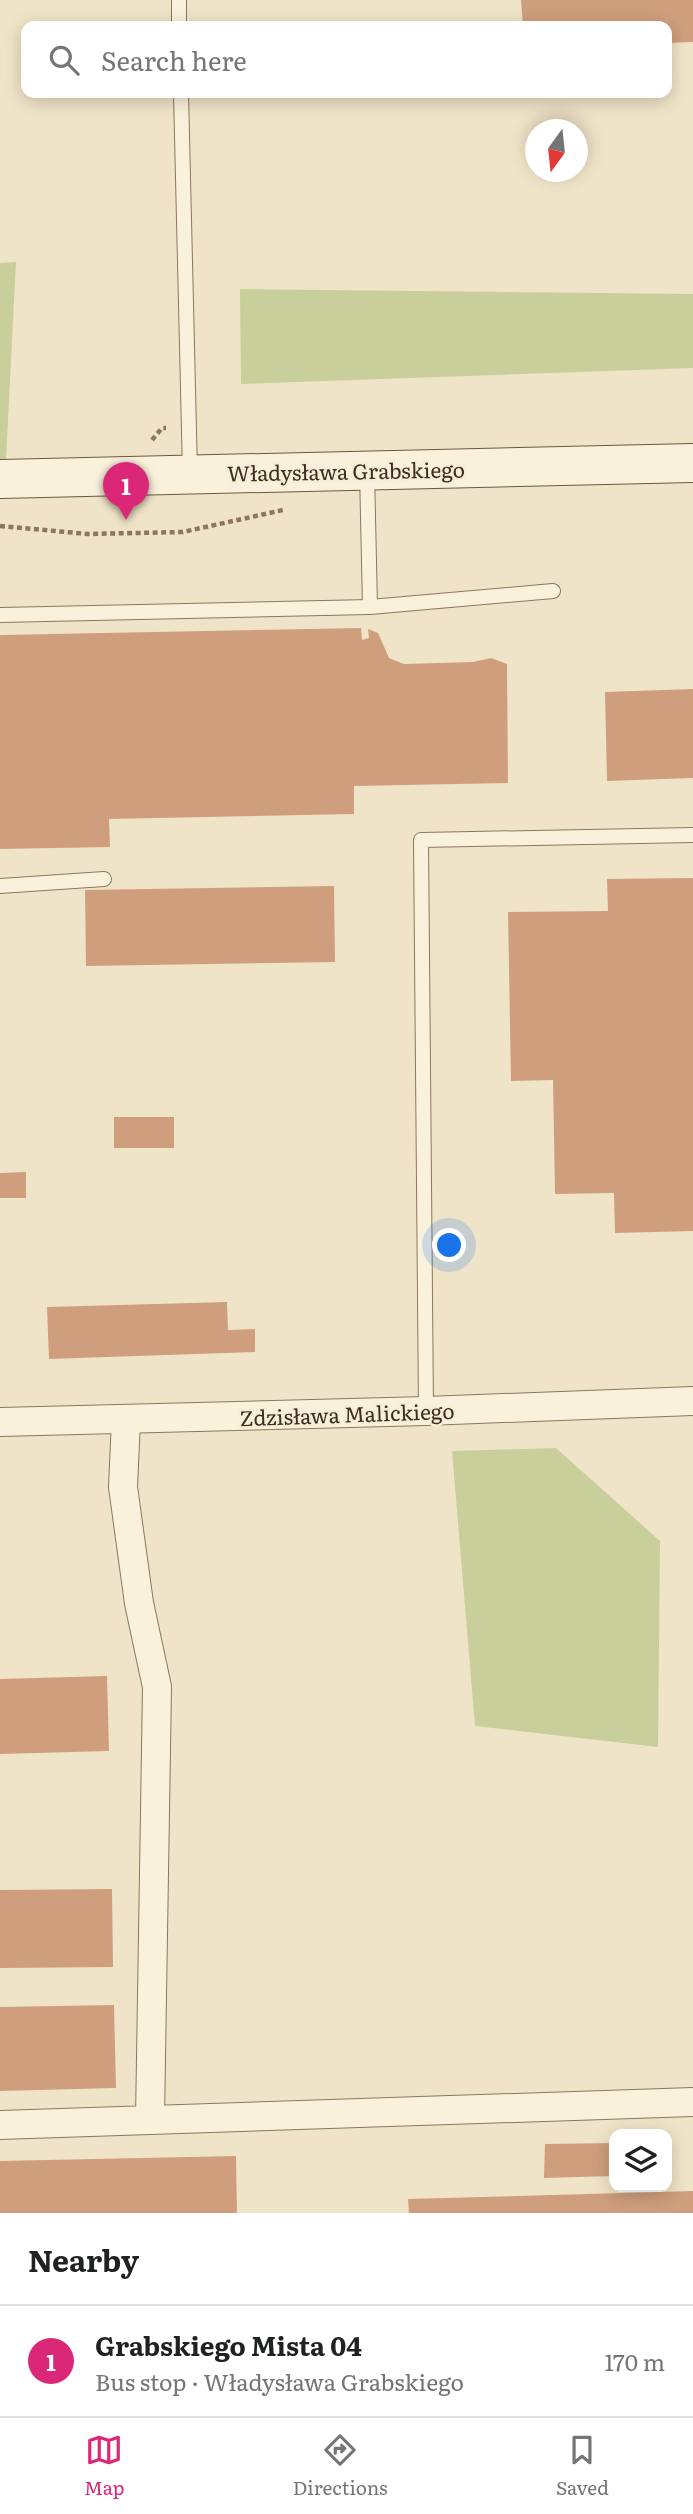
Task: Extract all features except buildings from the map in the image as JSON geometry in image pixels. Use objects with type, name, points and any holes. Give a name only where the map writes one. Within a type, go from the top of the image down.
[{"type":"street","name":"Władysława Grabskiego","points":[[0,479],[693,463]]},
{"type":"street","name":"Zdzisława Malickiego","points":[[0,1422],[693,1401]]},
{"type":"street","points":[[126,1420],[123,1487],[139,1603],[157,1687],[150,2120]]},
{"type":"street","points":[[0,2125],[693,2102]]},
{"type":"lane","points":[[179,0],[179,21]]},
{"type":"lane","points":[[181,98],[190,473]]},
{"type":"lane","points":[[367,470],[370,607]]},
{"type":"lane","points":[[0,615],[370,607],[553,591]]},
{"type":"lane","points":[[426,1411],[422,840],[693,835]]},
{"type":"lane","points":[[0,886],[104,879]]},
{"type":"green space","points":[[16,262],[6,460],[0,460],[0,263]]},
{"type":"green space","points":[[240,289],[693,294],[693,368],[241,384]]},
{"type":"green space","points":[[556,1448],[660,1541],[658,1747],[475,1726],[452,1451]]},
{"type":"place","name":"Grabskiego Mista 04","points":[[126,520]]}]
